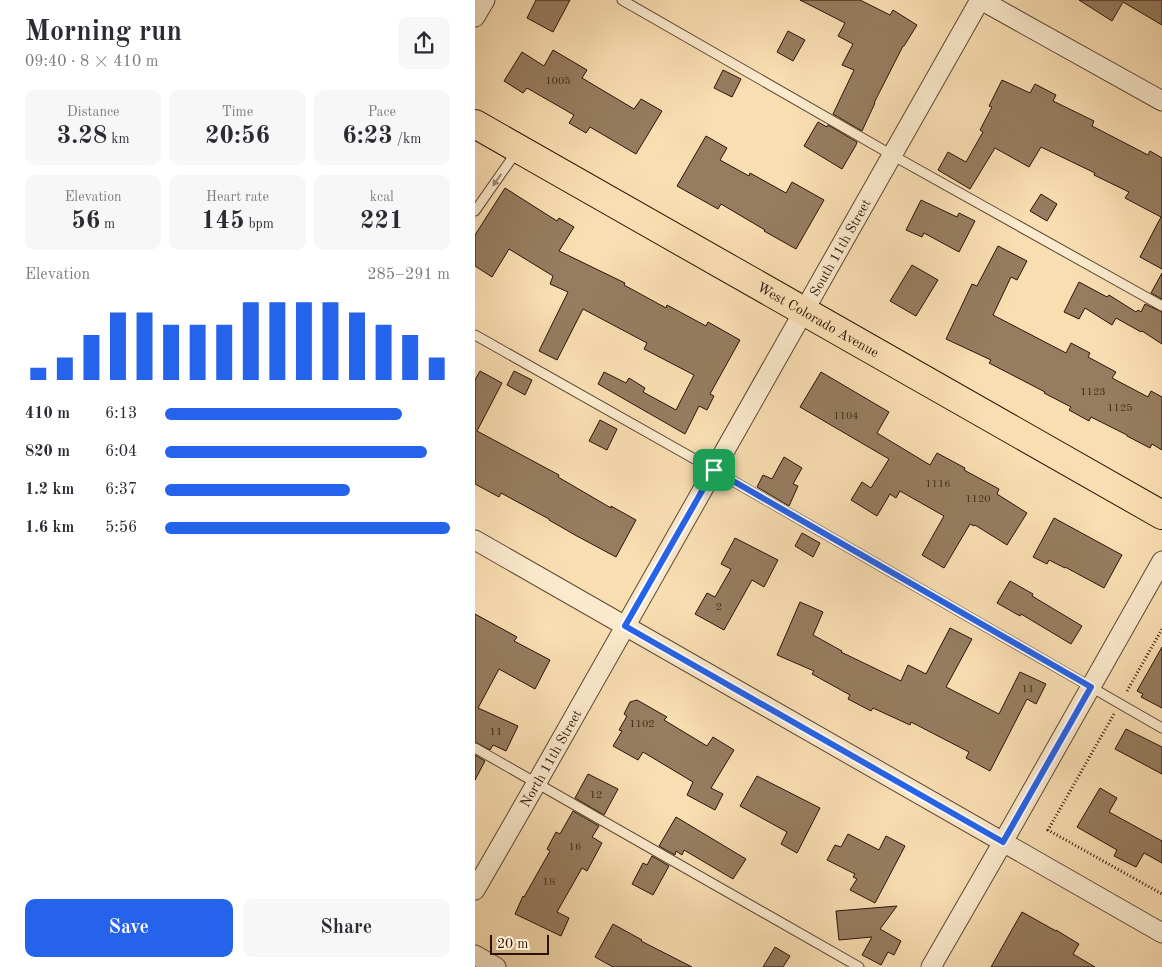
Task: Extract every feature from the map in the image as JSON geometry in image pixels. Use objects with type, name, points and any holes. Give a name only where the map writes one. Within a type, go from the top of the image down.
[{"type":"main road","name":"West Colorado Avenue","points":[[475,124],[1162,515]]},
{"type":"street","points":[[475,17],[485,0]]},
{"type":"street","points":[[981,0],[1162,101]]},
{"type":"street","name":"South 11th Street","points":[[625,626],[981,0]]},
{"type":"street","points":[[475,540],[1162,933]]},
{"type":"street","points":[[931,967],[1162,561]]},
{"type":"street","name":"North 11th Street","points":[[475,890],[625,626]]},
{"type":"street","points":[[475,955],[496,967]]},
{"type":"lane","points":[[622,0],[892,155],[1162,306]]},
{"type":"lane","points":[[475,211],[519,149]]},
{"type":"lane","points":[[475,335],[1162,728]]},
{"type":"lane","points":[[475,748],[859,967]]},
{"type":"path","points":[[1162,629],[1048,830],[1162,894]]},
{"type":"building","points":[[536,0],[570,0],[553,32],[527,18]]},
{"type":"building","points":[[800,0],[860,0],[890,15],[893,10],[917,25],[903,46],[862,131],[833,114],[854,70],[842,65],[853,44],[838,36],[845,23]]},
{"type":"building","points":[[1079,0],[1162,0],[1162,25],[1123,2],[1112,21]]},
{"type":"building","points":[[788,31],[805,40],[793,61],[777,52]]},
{"type":"building","points":[[553,50],[587,70],[582,78],[634,109],[641,99],[662,111],[636,154],[590,127],[586,133],[569,123],[574,115],[527,88],[523,93],[504,81],[522,52],[544,66]]},
{"type":"building","points":[[723,70],[741,79],[732,97],[714,88]]},
{"type":"building","points":[[1002,80],[1030,93],[1035,84],[1056,95],[1053,101],[1094,121],[1092,126],[1148,155],[1150,151],[1162,158],[1162,269],[1140,257],[1161,217],[1125,198],[1129,192],[1041,147],[1029,167],[995,148],[970,189],[938,170],[948,152],[966,162],[983,132],[980,130],[992,107],[989,106]]},
{"type":"building","points":[[818,122],[827,127],[828,125],[857,142],[842,169],[804,146]]},
{"type":"building","points":[[706,136],[727,148],[720,160],[749,176],[750,173],[786,193],[792,182],[824,200],[796,249],[721,204],[718,209],[677,186]]},
{"type":"building","points":[[505,188],[557,221],[559,218],[574,227],[559,251],[625,283],[624,285],[666,308],[667,305],[706,326],[708,322],[740,340],[710,394],[714,396],[707,410],[699,406],[685,434],[598,384],[604,372],[626,383],[629,378],[645,388],[643,392],[676,410],[694,375],[644,349],[647,343],[583,309],[557,360],[539,351],[568,292],[550,284],[553,276],[509,249],[492,277],[475,266],[475,235]]},
{"type":"building","points":[[1041,194],[1057,204],[1047,221],[1030,211]]},
{"type":"building","points":[[921,200],[957,217],[959,213],[975,221],[959,252],[924,233],[922,237],[906,230]]},
{"type":"building","points":[[998,246],[1027,261],[1017,280],[1011,277],[993,315],[1066,353],[1071,343],[1090,353],[1088,357],[1116,372],[1112,378],[1148,397],[1151,391],[1162,397],[1162,450],[1152,444],[1150,448],[1091,417],[1089,421],[1069,410],[1071,407],[989,363],[991,360],[946,339],[972,284],[977,286]]},
{"type":"building","points":[[912,265],[938,280],[916,316],[890,301]]},
{"type":"building","points":[[1162,273],[1162,299],[1151,293]]},
{"type":"building","points":[[1079,282],[1107,297],[1109,295],[1136,312],[1138,310],[1141,312],[1145,304],[1162,312],[1162,344],[1116,318],[1112,325],[1085,308],[1079,319],[1064,312]]},
{"type":"building","points":[[480,371],[502,383],[477,431],[559,475],[558,477],[611,508],[611,506],[636,520],[616,557],[501,493],[499,497],[475,484],[475,380]]},
{"type":"building","points":[[514,371],[532,380],[525,395],[507,385]]},
{"type":"building","points":[[821,372],[889,412],[877,433],[930,465],[937,453],[999,489],[997,494],[1027,513],[1007,545],[975,525],[970,524],[944,568],[922,555],[944,516],[900,491],[896,498],[890,494],[877,516],[851,500],[862,482],[871,488],[889,459],[800,407]]},
{"type":"building","points":[[600,420],[617,429],[607,450],[589,441]]},
{"type":"building","points":[[784,457],[802,468],[793,484],[798,486],[789,506],[757,487],[763,475],[772,479]]},
{"type":"building","points":[[1054,518],[1122,555],[1104,588],[1049,560],[1047,564],[1033,557]]},
{"type":"building","points":[[802,533],[820,543],[813,557],[795,546]]},
{"type":"building","points":[[735,538],[778,560],[764,587],[752,580],[724,630],[695,614],[707,593],[715,597],[731,569],[721,564]]},
{"type":"building","points":[[1010,581],[1082,626],[1071,644],[1021,614],[1020,616],[997,603]]},
{"type":"building","points":[[800,602],[823,612],[813,635],[841,652],[901,681],[908,665],[926,674],[950,628],[972,639],[946,687],[999,714],[1020,672],[1046,684],[1036,704],[1027,699],[990,771],[966,758],[969,752],[911,722],[910,725],[873,708],[871,711],[848,699],[850,695],[812,674],[814,671],[777,655]]},
{"type":"building","points":[[475,614],[517,637],[514,641],[550,660],[535,689],[499,669],[478,708],[518,726],[506,751],[493,745],[490,750],[475,742]]},
{"type":"building","points":[[1162,647],[1162,708],[1141,697],[1143,694],[1137,691]]},
{"type":"building","points":[[637,700],[667,717],[664,720],[707,746],[713,737],[734,750],[711,788],[723,794],[715,810],[687,795],[693,782],[643,752],[638,760],[613,746],[622,731],[619,730],[627,716],[624,714],[630,702]]},
{"type":"building","points":[[1126,729],[1162,747],[1162,774],[1115,749]]},
{"type":"building","points":[[475,755],[485,761],[475,780]]},
{"type":"building","points":[[588,774],[618,789],[604,815],[575,798]]},
{"type":"building","points":[[757,776],[820,808],[797,853],[781,844],[787,832],[740,806]]},
{"type":"building","points":[[1100,788],[1117,798],[1109,812],[1162,841],[1162,863],[1144,853],[1136,867],[1114,856],[1117,850],[1077,827]]},
{"type":"building","points":[[573,811],[599,826],[592,837],[602,843],[587,871],[582,868],[557,912],[569,918],[561,936],[515,914],[523,896],[550,851],[547,849],[556,832],[560,834]]},
{"type":"building","points":[[676,817],[746,859],[733,879],[684,850],[682,855],[676,851],[675,855],[659,846]]},
{"type":"building","points":[[848,834],[879,850],[886,836],[905,846],[875,903],[850,890],[857,879],[853,877],[855,874],[827,860],[835,845],[841,847]]},
{"type":"building","points":[[652,856],[669,866],[653,895],[632,884],[643,863],[647,865]]},
{"type":"building","points":[[897,906],[880,929],[901,941],[894,955],[888,952],[881,965],[862,955],[872,937],[839,940],[836,911]]},
{"type":"building","points":[[1022,912],[1079,944],[1073,954],[1095,967],[991,967]]},
{"type":"building","points":[[613,924],[641,941],[692,967],[613,967],[595,957]]},
{"type":"building","points":[[775,947],[790,956],[783,967],[763,967]]},
{"type":"route","points":[[714,470],[1091,687],[1003,842],[625,626],[714,470]]}]
